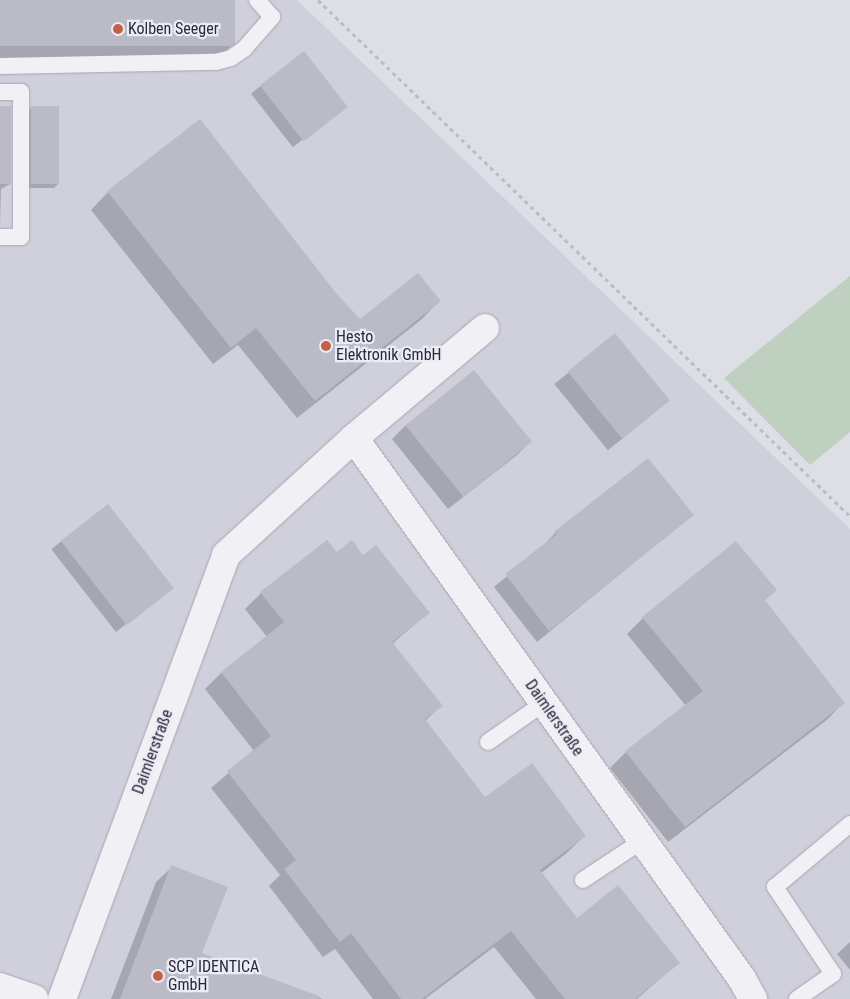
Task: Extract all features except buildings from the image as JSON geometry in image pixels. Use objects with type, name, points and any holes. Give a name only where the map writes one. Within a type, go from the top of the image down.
[{"type":"street","name":"Daimlerstraße","points":[[62,999],[226,555],[354,438],[485,328]]},
{"type":"street","name":"Daimlerstraße","points":[[354,438],[742,979],[753,999]]},
{"type":"street","points":[[0,986],[34,999]]},
{"type":"lane","points":[[0,66],[223,60],[231,58],[244,49],[272,17],[257,0]]},
{"type":"lane","points":[[0,92],[21,92],[21,237],[0,237]]},
{"type":"lane","points":[[488,742],[544,703]]},
{"type":"lane","points":[[798,999],[833,974],[775,886],[850,824]]},
{"type":"lane","points":[[583,880],[642,841]]},
{"type":"path","points":[[318,0],[850,516]]},
{"type":"shaded area","points":[[0,0],[297,0],[850,529],[850,999],[0,999]]},
{"type":"green space","points":[[850,276],[850,432],[810,465],[724,378]]},
{"type":"place","name":"Kolben Seeger","points":[[118,29]]},
{"type":"place","name":"Hesto Elektronik GmbH","points":[[326,346]]},
{"type":"place","name":"SCP IDENTICA GmbH","points":[[158,976]]}]
